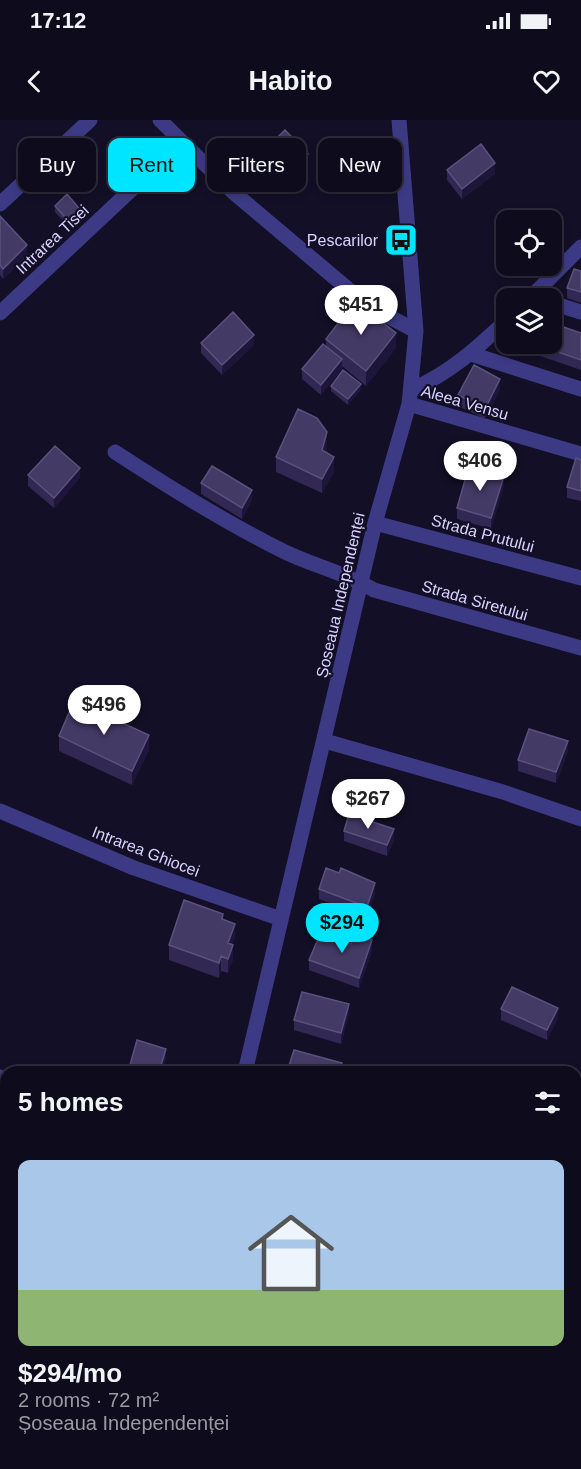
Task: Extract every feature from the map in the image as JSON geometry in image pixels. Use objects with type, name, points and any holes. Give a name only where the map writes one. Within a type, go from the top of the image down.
[{"type":"street","points":[[0,204],[90,120]]},
{"type":"street","points":[[160,120],[176,138]]},
{"type":"street","name":"Șoseaua Independenței","points":[[246,1066],[375,523],[410,397],[416,331],[399,120]]},
{"type":"street","points":[[195,156],[233,192],[367,305],[416,331]]},
{"type":"street","name":"Intrarea Tisei","points":[[0,313],[129,192]]},
{"type":"street","points":[[545,288],[581,247]]},
{"type":"street","points":[[562,306],[581,312]]},
{"type":"street","points":[[410,397],[471,354],[496,330]]},
{"type":"street","points":[[471,354],[581,389]]},
{"type":"street","name":"Aleea Vensu","points":[[410,397],[581,454]]},
{"type":"street","name":"Strada Siretului","points":[[115,452],[240,530],[300,559],[361,582],[374,590],[581,648]]},
{"type":"street","name":"Strada Prutului","points":[[375,523],[581,578]]},
{"type":"street","points":[[325,741],[503,792],[581,819]]},
{"type":"street","name":"Intrarea Ghiocei","points":[[0,811],[134,868],[282,919]]},
{"type":"building","points":[[285,130],[293,138],[277,138]]},
{"type":"building","points":[[481,144],[495,163],[462,189],[447,170]]},
{"type":"building","points":[[67,194],[83,213],[71,224],[55,206]]},
{"type":"building","points":[[0,216],[27,245],[3,269],[0,265]]},
{"type":"building","points":[[574,269],[581,271],[581,292],[567,288]]},
{"type":"building","points":[[355,301],[396,333],[366,371],[326,339]]},
{"type":"building","points":[[233,312],[254,335],[222,365],[201,343]]},
{"type":"building","points":[[562,326],[581,333],[581,360],[562,353]]},
{"type":"building","points":[[323,344],[342,359],[321,385],[302,369]]},
{"type":"building","points":[[474,365],[500,379],[485,409],[458,395]]},
{"type":"building","points":[[343,370],[361,384],[348,399],[331,386]]},
{"type":"building","points":[[298,409],[317,418],[327,432],[322,450],[334,457],[322,479],[276,457]]},
{"type":"building","points":[[55,446],[80,468],[54,498],[28,475]]},
{"type":"building","points":[[576,458],[581,460],[581,491],[567,487]]},
{"type":"building","points":[[212,466],[252,490],[242,508],[201,483]]},
{"type":"building","points":[[469,466],[504,476],[491,518],[457,508]]},
{"type":"building","points":[[74,701],[149,735],[132,771],[59,736]]},
{"type":"building","points":[[529,729],[568,741],[556,772],[518,760]]},
{"type":"building","points":[[349,814],[394,829],[387,845],[344,831]]},
{"type":"building","points":[[326,868],[339,873],[341,868],[375,883],[367,907],[319,889]]},
{"type":"building","points":[[184,900],[223,914],[222,919],[235,924],[228,943],[233,945],[228,959],[221,956],[219,963],[169,945]]},
{"type":"building","points":[[321,932],[351,944],[355,933],[372,940],[359,978],[309,960]]},
{"type":"building","points":[[512,987],[558,1008],[547,1030],[501,1009]]},
{"type":"building","points":[[302,992],[349,1004],[341,1033],[294,1020]]},
{"type":"building","points":[[137,1040],[166,1049],[161,1066],[130,1066]]},
{"type":"building","points":[[294,1050],[342,1063],[341,1066],[289,1066]]},
{"type":"place","name":"Pescarilor","points":[[401,240]]}]
